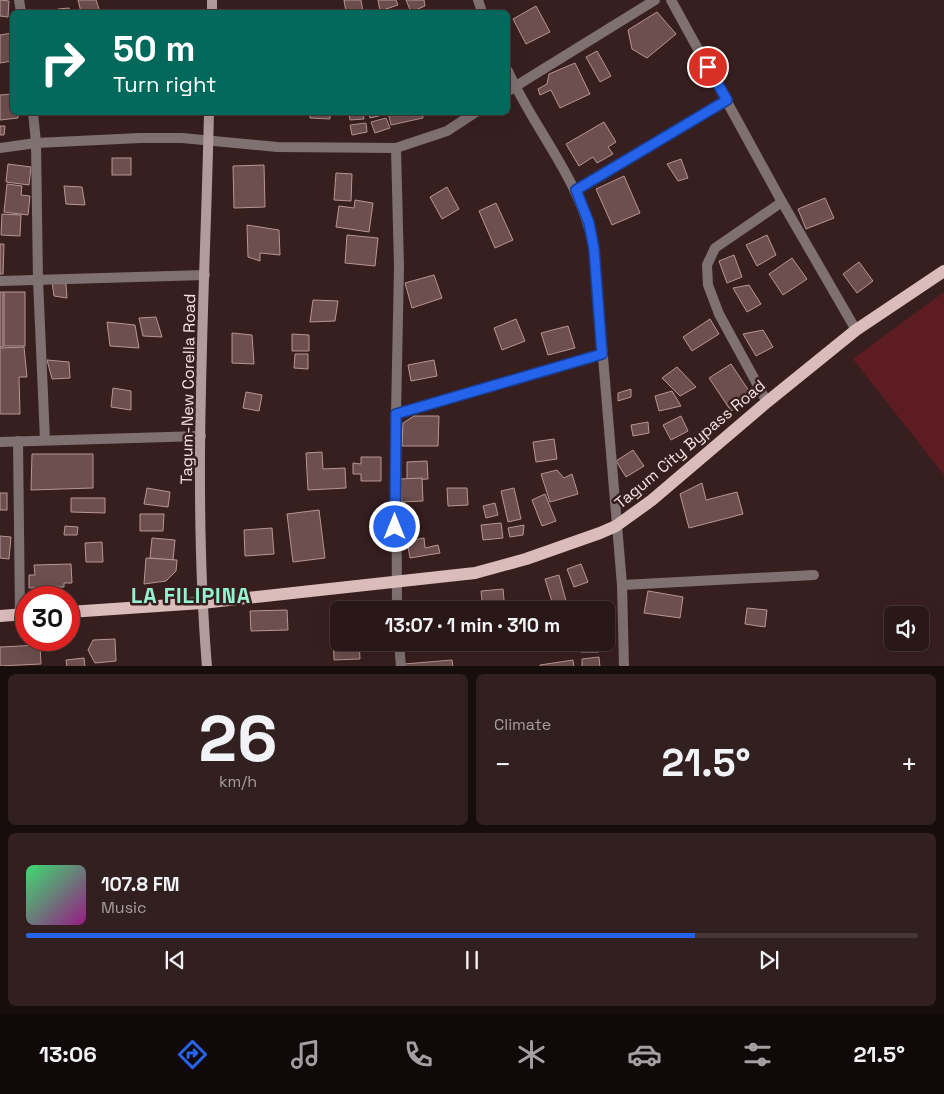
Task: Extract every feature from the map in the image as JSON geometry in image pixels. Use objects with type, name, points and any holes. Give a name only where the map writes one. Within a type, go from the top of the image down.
[{"type":"main road","name":"Tagum-New Corella Road","points":[[207,666],[202,602],[201,436],[209,115]]},
{"type":"main road","name":"Tagum City Bypass Road","points":[[80,611],[202,602],[476,573],[526,559],[616,526],[690,469],[767,402],[856,330],[944,271]]},
{"type":"main road","points":[[0,616],[15,615]]},
{"type":"street","points":[[624,666],[622,585],[594,249],[589,223],[576,190],[511,89],[655,0]]},
{"type":"street","points":[[672,0],[782,202],[856,330]]},
{"type":"street","points":[[576,190],[727,100]]},
{"type":"street","points":[[33,115],[36,143],[38,280],[45,440]]},
{"type":"street","points":[[0,148],[36,143],[140,138],[208,140],[277,147],[396,148],[447,131],[471,115]]},
{"type":"street","points":[[396,148],[399,267],[396,414],[396,601]]},
{"type":"street","points":[[767,402],[719,314],[708,285],[707,265],[715,248],[782,202]]},
{"type":"street","points":[[0,281],[205,275]]},
{"type":"street","points":[[396,414],[602,354]]},
{"type":"street","points":[[0,442],[201,436]]},
{"type":"street","points":[[18,441],[22,586]]},
{"type":"street","points":[[622,585],[814,575]]},
{"type":"street","points":[[400,651],[401,666]]},
{"type":"shaded area","points":[[944,292],[944,475],[853,359]]},
{"type":"building","points":[[0,0],[9,1],[8,17],[0,16]]},
{"type":"building","points":[[78,0],[96,0],[99,10],[80,10]]},
{"type":"building","points":[[344,0],[361,0],[363,10],[346,10]]},
{"type":"building","points":[[378,0],[396,0],[398,5],[380,10]]},
{"type":"building","points":[[406,0],[424,0],[425,6],[410,10]]},
{"type":"building","points":[[536,6],[550,32],[526,44],[513,19]]},
{"type":"building","points":[[69,8],[70,10],[58,10]]},
{"type":"building","points":[[657,12],[676,34],[647,58],[632,49],[628,30]]},
{"type":"building","points":[[10,33],[10,61],[0,63],[0,35]]},
{"type":"building","points":[[597,51],[611,76],[600,82],[586,57]]},
{"type":"building","points":[[575,63],[590,94],[560,108],[551,90],[540,95],[538,89],[547,84],[549,74]]},
{"type":"building","points":[[10,94],[10,115],[18,115],[18,118],[0,120],[0,95]]},
{"type":"building","points":[[310,115],[330,115],[330,119],[310,118]]},
{"type":"building","points":[[349,115],[363,115],[364,119],[350,120]]},
{"type":"building","points":[[369,115],[383,115],[370,118]]},
{"type":"building","points":[[389,115],[422,115],[423,118],[391,125]]},
{"type":"building","points":[[386,118],[390,128],[375,133],[371,122]]},
{"type":"building","points":[[604,122],[616,142],[608,147],[613,154],[597,163],[593,157],[579,166],[566,144]]},
{"type":"building","points":[[366,123],[367,132],[352,135],[350,125]]},
{"type":"building","points":[[0,126],[5,126],[4,135],[0,135]]},
{"type":"building","points":[[112,158],[131,158],[131,175],[112,175]]},
{"type":"building","points":[[681,159],[688,178],[678,181],[667,164]]},
{"type":"building","points":[[8,164],[31,167],[29,185],[6,182]]},
{"type":"building","points":[[264,165],[265,207],[234,208],[233,166]]},
{"type":"building","points":[[336,173],[352,174],[351,201],[334,200]]},
{"type":"building","points":[[624,176],[640,213],[612,225],[596,189]]},
{"type":"building","points":[[7,184],[22,186],[21,195],[30,196],[28,215],[4,212]]},
{"type":"building","points":[[64,186],[82,187],[85,205],[66,204]]},
{"type":"building","points":[[447,187],[459,209],[442,219],[430,197]]},
{"type":"building","points":[[825,198],[834,218],[806,229],[798,209]]},
{"type":"building","points":[[355,200],[373,203],[369,232],[336,227],[339,206],[354,208]]},
{"type":"building","points":[[496,203],[513,240],[495,248],[479,211]]},
{"type":"building","points":[[2,214],[21,215],[20,236],[1,235]]},
{"type":"building","points":[[247,225],[279,230],[280,255],[260,253],[260,261],[248,257]]},
{"type":"building","points":[[347,235],[378,238],[375,266],[345,263]]},
{"type":"building","points":[[767,235],[776,255],[757,266],[746,245]]},
{"type":"building","points":[[0,244],[4,244],[3,274],[0,274]]},
{"type":"building","points":[[734,255],[742,277],[727,283],[719,261]]},
{"type":"building","points":[[792,258],[807,279],[783,295],[769,274]]},
{"type":"building","points":[[859,262],[873,281],[857,293],[843,274]]},
{"type":"building","points":[[434,275],[442,298],[412,308],[405,283]]},
{"type":"building","points":[[52,282],[66,284],[67,298],[54,296]]},
{"type":"building","points":[[749,285],[761,304],[747,312],[733,288]]},
{"type":"building","points":[[0,292],[3,292],[3,347],[0,347]]},
{"type":"building","points":[[4,292],[25,292],[25,346],[4,346]]},
{"type":"building","points":[[313,300],[338,301],[335,321],[310,322]]},
{"type":"building","points":[[156,317],[162,337],[143,336],[139,318]]},
{"type":"building","points":[[516,319],[525,341],[502,350],[494,328]]},
{"type":"building","points":[[710,319],[719,334],[692,351],[683,337]]},
{"type":"building","points":[[107,322],[135,325],[139,348],[110,346]]},
{"type":"building","points":[[568,326],[575,348],[548,355],[541,333]]},
{"type":"building","points":[[763,330],[773,347],[756,356],[743,334]]},
{"type":"building","points":[[232,333],[252,335],[254,364],[232,363]]},
{"type":"building","points":[[292,334],[309,335],[309,351],[292,351]]},
{"type":"building","points":[[24,347],[27,377],[19,377],[20,414],[0,414],[0,348]]},
{"type":"building","points":[[295,354],[308,354],[308,369],[294,368]]},
{"type":"building","points":[[47,360],[69,362],[70,378],[52,379]]},
{"type":"building","points":[[434,360],[437,376],[411,381],[408,365]]},
{"type":"building","points":[[731,364],[753,397],[731,411],[709,378]]},
{"type":"building","points":[[677,367],[696,387],[680,396],[662,378]]},
{"type":"building","points":[[113,388],[131,391],[131,410],[111,407]]},
{"type":"building","points":[[631,389],[631,397],[618,401],[618,393]]},
{"type":"building","points":[[672,391],[681,406],[659,411],[655,396]]},
{"type":"building","points":[[246,392],[262,395],[259,411],[243,408]]},
{"type":"building","points":[[414,416],[439,416],[438,446],[402,446],[403,423]]},
{"type":"building","points":[[681,416],[688,431],[671,440],[663,425]]},
{"type":"building","points":[[648,422],[649,433],[633,436],[631,425]]},
{"type":"building","points":[[554,439],[557,459],[536,462],[533,442]]},
{"type":"building","points":[[633,450],[644,466],[626,477],[616,461]]},
{"type":"building","points":[[322,452],[323,469],[345,468],[346,488],[308,490],[306,453]]},
{"type":"building","points":[[32,454],[93,454],[93,488],[31,490]]},
{"type":"building","points":[[361,457],[381,457],[381,481],[361,481],[361,474],[353,474],[353,463],[361,464]]},
{"type":"building","points":[[427,461],[428,479],[407,480],[407,462]]},
{"type":"building","points":[[557,470],[564,478],[572,474],[578,494],[550,502],[541,474]]},
{"type":"building","points":[[422,478],[423,501],[401,502],[400,479]]},
{"type":"building","points":[[702,483],[706,500],[737,492],[743,514],[689,528],[680,494]]},
{"type":"building","points":[[147,488],[170,492],[168,507],[144,504]]},
{"type":"building","points":[[447,488],[467,488],[468,505],[448,506]]},
{"type":"building","points":[[514,488],[521,519],[508,522],[501,491]]},
{"type":"building","points":[[0,493],[7,493],[7,510],[0,510]]},
{"type":"building","points":[[545,494],[556,521],[542,526],[532,500]]},
{"type":"building","points":[[71,498],[105,498],[105,513],[71,512]]},
{"type":"building","points":[[495,503],[498,515],[486,518],[483,506]]},
{"type":"building","points":[[319,510],[325,558],[293,562],[287,514]]},
{"type":"building","points":[[140,514],[164,514],[163,531],[140,531]]},
{"type":"building","points":[[501,523],[503,538],[483,540],[481,525]]},
{"type":"building","points":[[524,525],[523,535],[510,537],[508,528]]},
{"type":"building","points":[[65,526],[78,527],[77,535],[64,535]]},
{"type":"building","points":[[272,528],[274,554],[245,556],[244,530]]},
{"type":"building","points":[[0,536],[11,537],[9,559],[0,558]]},
{"type":"building","points":[[152,538],[175,540],[173,560],[150,558]]},
{"type":"building","points":[[424,538],[425,548],[438,545],[440,553],[410,558],[407,541]]},
{"type":"building","points":[[102,542],[103,562],[86,562],[85,543]]},
{"type":"building","points":[[146,558],[177,560],[176,571],[166,581],[144,584]]},
{"type":"building","points":[[71,564],[72,583],[64,583],[64,586],[29,586],[29,575],[35,575],[34,565]]},
{"type":"building","points":[[581,564],[588,582],[574,587],[567,569]]},
{"type":"building","points":[[559,575],[566,601],[552,601],[545,579]]},
{"type":"building","points":[[503,589],[504,601],[482,601],[481,591]]},
{"type":"building","points":[[648,591],[683,597],[680,618],[644,613]]},
{"type":"building","points":[[747,608],[767,610],[765,627],[745,624]]},
{"type":"building","points":[[287,610],[288,630],[251,631],[250,611]]},
{"type":"building","points":[[115,639],[116,661],[95,663],[88,650],[93,640]]},
{"type":"building","points":[[15,646],[15,651],[40,651],[41,664],[0,666],[0,647]]},
{"type":"building","points":[[334,651],[360,651],[360,659],[334,660]]},
{"type":"building","points":[[581,651],[598,651],[598,652]]},
{"type":"building","points":[[599,657],[600,666],[582,666],[582,659]]},
{"type":"building","points":[[84,658],[85,666],[67,666],[66,660]]},
{"type":"building","points":[[452,660],[453,666],[404,666],[404,664]]},
{"type":"building","points":[[573,660],[574,666],[540,666]]},
{"type":"district","name":"LA FILIPINA","points":[[191,595]]},
{"type":"route","points":[[395,527],[396,414],[602,354],[594,249],[589,223],[576,190],[727,100],[708,67]]}]
